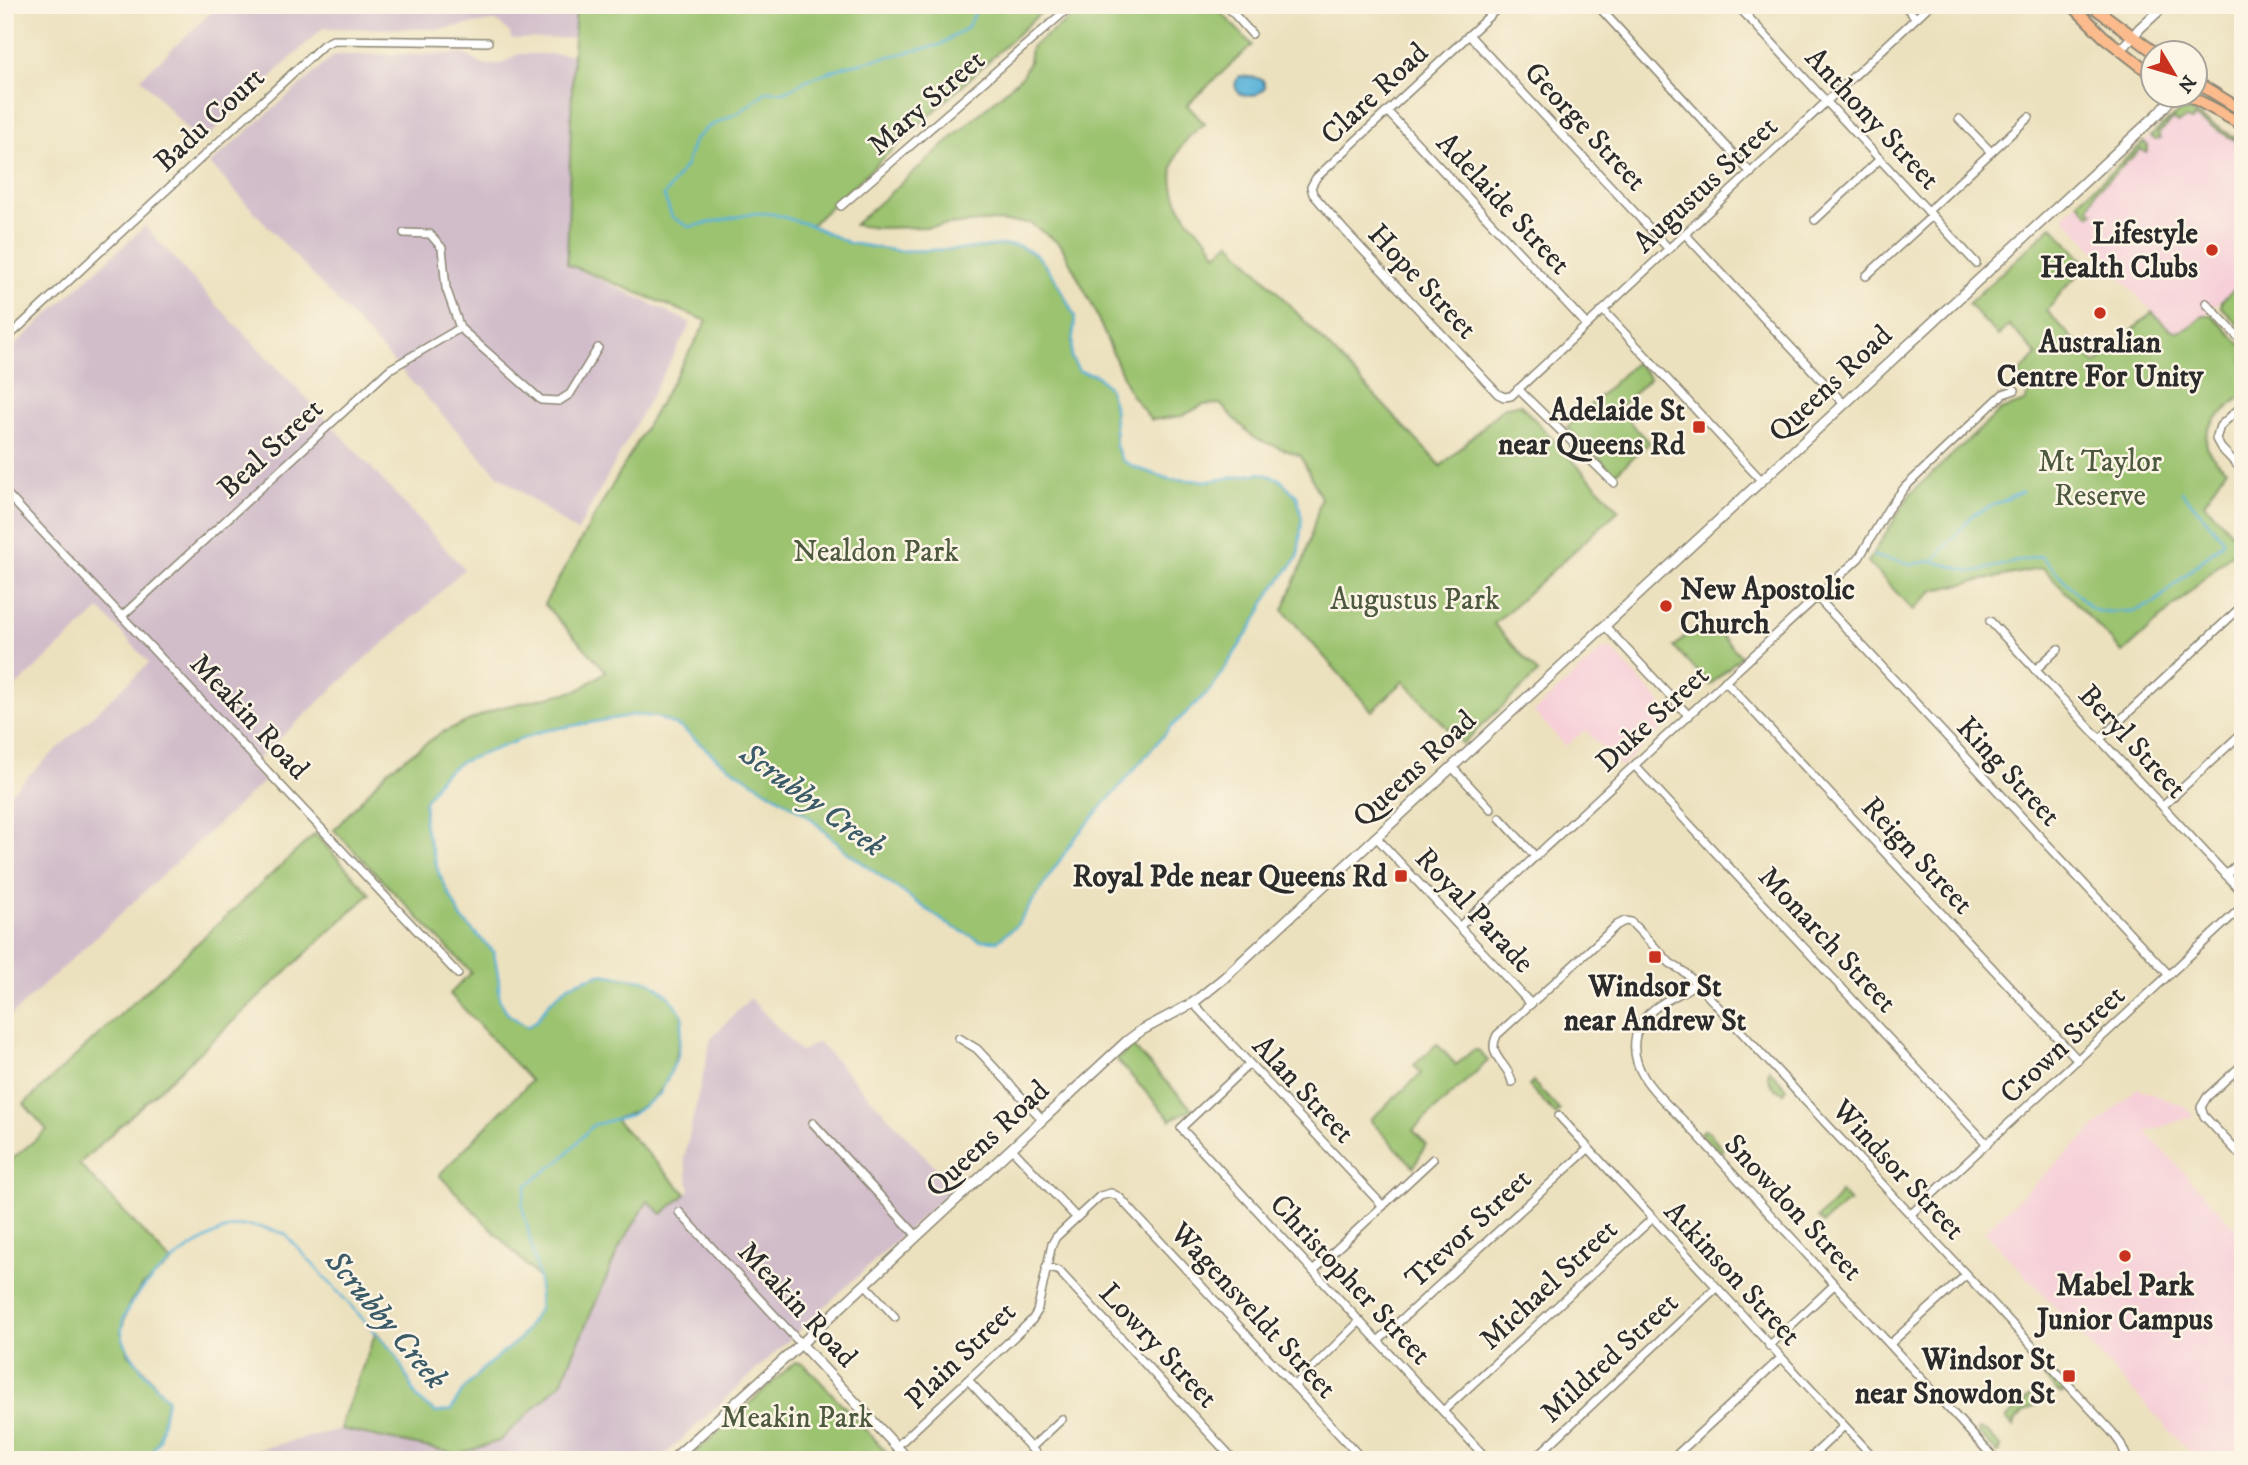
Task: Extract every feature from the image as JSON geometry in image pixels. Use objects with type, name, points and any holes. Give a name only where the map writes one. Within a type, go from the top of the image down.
[{"type":"main road","points":[[2072,5],[2120,51],[2140,66]]},
{"type":"main road","points":[[2091,5],[2140,42]]},
{"type":"main road","points":[[2210,90],[2242,109]]},
{"type":"main road","points":[[2210,107],[2243,125]]},
{"type":"street","name":"Mary Street","points":[[841,206],[1072,5]]},
{"type":"street","points":[[1226,5],[1252,34]]},
{"type":"street","name":"Clare Road","points":[[1311,187],[1316,178],[1501,5]]},
{"type":"street","points":[[1597,5],[1751,173]]},
{"type":"street","name":"Anthony Street","points":[[1737,5],[1976,262]]},
{"type":"street","points":[[1904,5],[1916,18]]},
{"type":"street","name":"Augustus Street","points":[[1511,396],[1930,5]]},
{"type":"street","points":[[2120,51],[2165,5]]},
{"type":"street","name":"George Street","points":[[1469,35],[1669,249]]},
{"type":"street","name":"Badu Court","points":[[5,340],[323,44],[333,40],[488,41]]},
{"type":"street","name":"Queens Road","points":[[672,1460],[1127,1041],[1193,1003],[1224,978],[2164,108]]},
{"type":"street","name":"Adelaide Street","points":[[1387,111],[1587,325]]},
{"type":"street","points":[[1866,276],[2029,117]]},
{"type":"street","points":[[1959,119],[1991,152]]},
{"type":"street","points":[[1815,220],[1880,159]]},
{"type":"street","name":"Hope Street","points":[[1311,187],[1313,194],[1345,231],[1498,394],[1511,396]]},
{"type":"street","points":[[404,233],[430,234],[442,248],[446,288],[460,328],[541,400],[559,401],[570,394],[598,348]]},
{"type":"street","points":[[1685,234],[1844,404]]},
{"type":"street","points":[[2206,303],[2243,342]]},
{"type":"street","points":[[1603,310],[1761,480]]},
{"type":"street","name":"Beal Street","points":[[122,616],[380,377],[460,328]]},
{"type":"street","points":[[1518,389],[1614,483]]},
{"type":"street","name":"Duke Street","points":[[1460,926],[1866,550],[1888,509],[1905,486],[2003,394],[2015,390]]},
{"type":"street","points":[[2243,405],[2220,426],[2216,439],[2243,471]]},
{"type":"street","name":"Meakin Road","points":[[5,492],[458,974]]},
{"type":"street","name":"King Street","points":[[1817,597],[2169,975]]},
{"type":"street","points":[[2100,739],[2243,605]]},
{"type":"street","name":"Beryl Street","points":[[1990,621],[2243,893]]},
{"type":"street","points":[[1605,626],[1689,716]]},
{"type":"street","points":[[2035,670],[2058,649]]},
{"type":"street","name":"Reign Street","points":[[1726,681],[2078,1060]]},
{"type":"street","points":[[2163,806],[2243,732]]},
{"type":"street","name":"Monarch Street","points":[[1635,766],[1987,1144]]},
{"type":"street","points":[[1452,767],[1491,808]]},
{"type":"street","points":[[1500,818],[1535,856]]},
{"type":"street","name":"Royal Parade","points":[[1376,837],[1531,1004],[1497,1035],[1493,1043],[1496,1055],[1510,1073],[1511,1082]]},
{"type":"street","points":[[2226,875],[2243,859]]},
{"type":"street","name":"Crown Street","points":[[1911,1214],[2243,906]]},
{"type":"street","name":"Windsor Street","points":[[1531,1004],[1617,925],[1625,921],[1631,922],[1670,963],[1696,983],[1911,1214],[2112,1432],[2128,1460]]},
{"type":"street","name":"Snowdon Street","points":[[1696,983],[1659,1004],[1642,1021],[1634,1051],[1641,1073],[1648,1084],[1996,1460]]},
{"type":"street","name":"Alan Street","points":[[1193,1003],[1383,1206]]},
{"type":"street","points":[[958,1038],[977,1049],[1043,1120]]},
{"type":"street","points":[[2243,1063],[2207,1097],[2201,1107],[2204,1116],[2243,1158]]},
{"type":"street","name":"Christopher Street","points":[[1249,1064],[1181,1128],[1488,1460]]},
{"type":"street","name":"Atkinson Street","points":[[1559,1116],[1876,1460]]},
{"type":"street","points":[[813,1123],[917,1236]]},
{"type":"street","points":[[1012,1149],[1076,1217]]},
{"type":"street","name":"Trevor Street","points":[[1378,1341],[1588,1149]]},
{"type":"street","points":[[1313,1271],[1433,1159]]},
{"type":"street","name":"Plain Street","points":[[897,1446],[1032,1320],[1037,1312],[1046,1267],[1056,1237],[1100,1196],[1111,1193]]},
{"type":"street","name":"Wagensveldt Street","points":[[1111,1193],[1119,1197],[1363,1460]]},
{"type":"street","name":"Meakin Road","points":[[679,1212],[909,1460]]},
{"type":"street","name":"Michael Street","points":[[1443,1411],[1652,1219]]},
{"type":"street","name":"Lowry Street","points":[[1046,1267],[1059,1271],[1234,1460]]},
{"type":"street","points":[[1890,1344],[1966,1275]]},
{"type":"street","points":[[865,1284],[895,1317]]},
{"type":"street","points":[[1769,1346],[1834,1285]]},
{"type":"street","name":"Mildred Street","points":[[1532,1460],[1716,1288]]},
{"type":"street","points":[[1294,1386],[1360,1321]]},
{"type":"street","points":[[1671,1460],[1781,1358]]},
{"type":"street","points":[[968,1380],[1042,1460]]},
{"type":"street","points":[[1031,1448],[1062,1419]]},
{"type":"street","points":[[1808,1460],[1844,1426]]},
{"type":"shaded area","points":[[219,5],[576,5],[575,38],[512,39],[509,32],[493,21],[441,29],[323,28],[200,144],[141,78]]},
{"type":"shaded area","points":[[463,54],[485,65],[501,64],[518,54],[573,54],[567,264],[691,323],[577,532],[498,475],[210,164],[335,55]]},
{"type":"shaded area","points":[[2184,110],[2192,111],[2243,140],[2243,264],[2238,286],[2189,328],[2178,331],[2169,330],[2063,216],[2172,115]]},
{"type":"shaded area","points":[[145,226],[464,569],[250,766],[264,781],[5,1021],[5,798],[149,663],[100,609],[5,697],[5,354]]},
{"type":"shaded area","points":[[1611,649],[1672,717],[1671,721],[1621,767],[1585,730],[1566,746],[1534,712],[1602,650]]},
{"type":"shaded area","points":[[750,998],[800,1052],[818,1042],[954,1187],[659,1460],[249,1460],[256,1450],[341,1429],[458,1454],[561,1383],[619,1248],[649,1200],[686,1194],[690,1190],[684,1158],[711,1039]]},
{"type":"shaded area","name":"Mabel Park Junior Campus","points":[[2137,1088],[2184,1106],[2193,1116],[2146,1132],[2243,1236],[2243,1460],[2197,1460],[1984,1231]]},
{"type":"green space","name":"Nealdon Park","points":[[576,5],[1049,5],[811,225],[849,243],[898,251],[1002,245],[1019,246],[1037,255],[1055,278],[1075,317],[1071,357],[1079,371],[1096,375],[1109,388],[1114,406],[1116,446],[1122,460],[1169,479],[1209,481],[1261,473],[1279,479],[1297,496],[1302,519],[1298,557],[1270,593],[1256,620],[1212,688],[1170,728],[1074,839],[1017,925],[997,941],[979,940],[947,924],[846,851],[808,816],[720,761],[682,728],[657,717],[634,715],[543,731],[461,762],[441,776],[425,801],[424,823],[439,874],[462,919],[494,952],[499,999],[508,1014],[527,1027],[536,1021],[549,1003],[569,985],[600,974],[649,981],[669,996],[683,1016],[673,1067],[667,1080],[648,1103],[615,1119],[686,1194],[662,1214],[648,1201],[619,1248],[561,1383],[499,1441],[458,1454],[341,1429],[342,1421],[376,1332],[396,1355],[418,1399],[436,1413],[451,1410],[463,1390],[485,1367],[520,1338],[539,1309],[539,1278],[439,1175],[531,1081],[450,994],[471,972],[334,830],[388,770],[441,733],[498,708],[579,690],[606,671],[544,604],[707,321],[567,264]]},
{"type":"green space","name":"Augustus Park","points":[[1089,5],[1214,5],[1252,45],[1187,105],[1205,124],[1183,144],[1173,168],[1172,181],[1180,207],[1216,254],[1230,242],[1441,466],[1503,408],[1520,404],[1619,510],[1494,624],[1538,673],[1462,744],[1404,681],[1372,711],[1283,610],[1305,557],[1321,498],[1301,456],[1254,438],[1220,404],[1203,405],[1182,416],[1151,420],[1130,393],[1092,305],[1061,245],[1030,223],[989,221],[928,227],[878,228],[854,225],[1022,76],[1029,62],[1031,47]]},
{"type":"green space","points":[[2182,111],[2191,112],[2243,142],[2243,145],[2194,117],[2192,121],[2185,119],[2178,123],[2174,119],[2158,134],[2161,139],[2155,140],[2151,136]]},
{"type":"green space","points":[[2144,142],[2147,152],[2141,149],[2096,191],[2089,209],[2094,212],[2088,214],[2078,202]]},
{"type":"green space","name":"Mt Taylor Reserve","points":[[2052,226],[2088,266],[2064,289],[2047,311],[2096,364],[2152,312],[2166,326],[2177,331],[2188,328],[2203,315],[2212,315],[2243,347],[2243,395],[2215,420],[2207,435],[2206,444],[2210,453],[2226,470],[2204,503],[2242,544],[2123,653],[2043,568],[1934,590],[1913,610],[1868,562],[1911,493],[2001,410],[2025,402],[2030,389],[2018,374],[2037,355],[2009,325],[1998,336],[1968,304]]},
{"type":"green space","points":[[2243,264],[2243,330],[2221,307],[2222,300],[2238,286]]},
{"type":"green space","points":[[1636,362],[1650,378],[1618,409],[1649,443],[1615,474],[1567,427]]},
{"type":"green space","points":[[1705,618],[1741,656],[1710,685],[1674,647]]},
{"type":"green space","points":[[315,834],[370,894],[79,1164],[172,1263],[142,1286],[129,1304],[121,1332],[128,1353],[167,1399],[159,1440],[147,1460],[5,1460],[5,1165],[47,1130],[24,1104]]},
{"type":"green space","points":[[1437,1044],[1456,1065],[1472,1051],[1478,1050],[1488,1061],[1413,1130],[1426,1144],[1414,1167],[1370,1120],[1421,1074],[1414,1065]]},
{"type":"green space","points":[[1132,1046],[1192,1109],[1171,1120],[1117,1060]]},
{"type":"green space","points":[[1769,1069],[1787,1089],[1784,1093],[1771,1084]]},
{"type":"green space","points":[[1533,1082],[1560,1111],[1556,1115],[1529,1086]]},
{"type":"green space","points":[[1703,1130],[1708,1131],[1723,1149],[1720,1153],[1700,1133]]},
{"type":"green space","points":[[1840,1192],[1850,1202],[1823,1223],[1818,1218],[1836,1200]]},
{"type":"green space","name":"Meakin Park","points":[[795,1362],[804,1364],[894,1460],[687,1460]]},
{"type":"green space","points":[[2045,1369],[2066,1389],[2062,1394],[2044,1377]]},
{"type":"green space","points":[[2033,1393],[2039,1399],[2038,1404],[2024,1412],[2014,1422],[2013,1427],[2006,1419]]},
{"type":"green space","points":[[1979,1430],[1987,1432],[2001,1447],[1999,1453],[1978,1433]]},
{"type":"water","points":[[1239,76],[1262,79],[1265,87],[1254,95],[1242,95],[1236,87]]},
{"type":"waterway","name":"Scrubby Creek","points":[[147,1460],[159,1440],[167,1399],[128,1350],[122,1333],[124,1318],[132,1301],[163,1269],[201,1242],[233,1227],[260,1227],[285,1234],[396,1355],[418,1399],[436,1413],[451,1410],[463,1390],[485,1367],[520,1339],[539,1309],[539,1278],[522,1204],[527,1185],[561,1160],[593,1125],[631,1115],[660,1094],[678,1056],[683,1016],[669,996],[649,981],[600,974],[569,985],[549,1003],[536,1021],[527,1027],[508,1014],[499,999],[494,952],[462,919],[439,874],[424,823],[425,801],[441,776],[461,762],[543,731],[634,715],[657,717],[682,728],[720,761],[808,816],[846,851],[947,924],[979,940],[997,941],[1017,925],[1074,839],[1170,728],[1212,688],[1256,620],[1270,593],[1298,557],[1302,519],[1297,496],[1279,479],[1261,473],[1209,481],[1169,479],[1122,460],[1116,446],[1114,406],[1109,388],[1096,375],[1079,371],[1071,357],[1075,317],[1055,278],[1037,255],[1019,246],[1002,245],[898,251],[849,243],[810,225],[773,214],[756,213],[689,227],[672,217],[664,196],[686,165],[694,140],[708,127],[740,112],[767,91],[784,92],[807,80],[846,66],[940,45],[967,28],[979,5]]},
{"type":"waterway","points":[[1933,561],[1974,514],[2022,492]]},
{"type":"waterway","points":[[1873,556],[1913,564],[1933,561],[1972,572],[2041,556],[2091,608],[2097,611],[2133,611],[2153,604],[2222,543],[2223,539],[2182,492]]},
{"type":"place","name":"Lifestyle Health Clubs","points":[[2212,250]]},
{"type":"place","name":"Australian Centre For Unity","points":[[2100,313]]},
{"type":"place","name":"Adelaide St near Queens Rd","points":[[1699,427]]},
{"type":"place","name":"New Apostolic Church","points":[[1666,606]]},
{"type":"place","name":"Royal Pde near Queens Rd","points":[[1401,876]]},
{"type":"place","name":"Windsor St near Andrew St","points":[[1655,957]]},
{"type":"place","name":"Mabel Park Junior Campus","points":[[2125,1256]]},
{"type":"place","name":"Windsor St near Snowdon St","points":[[2069,1376]]}]
